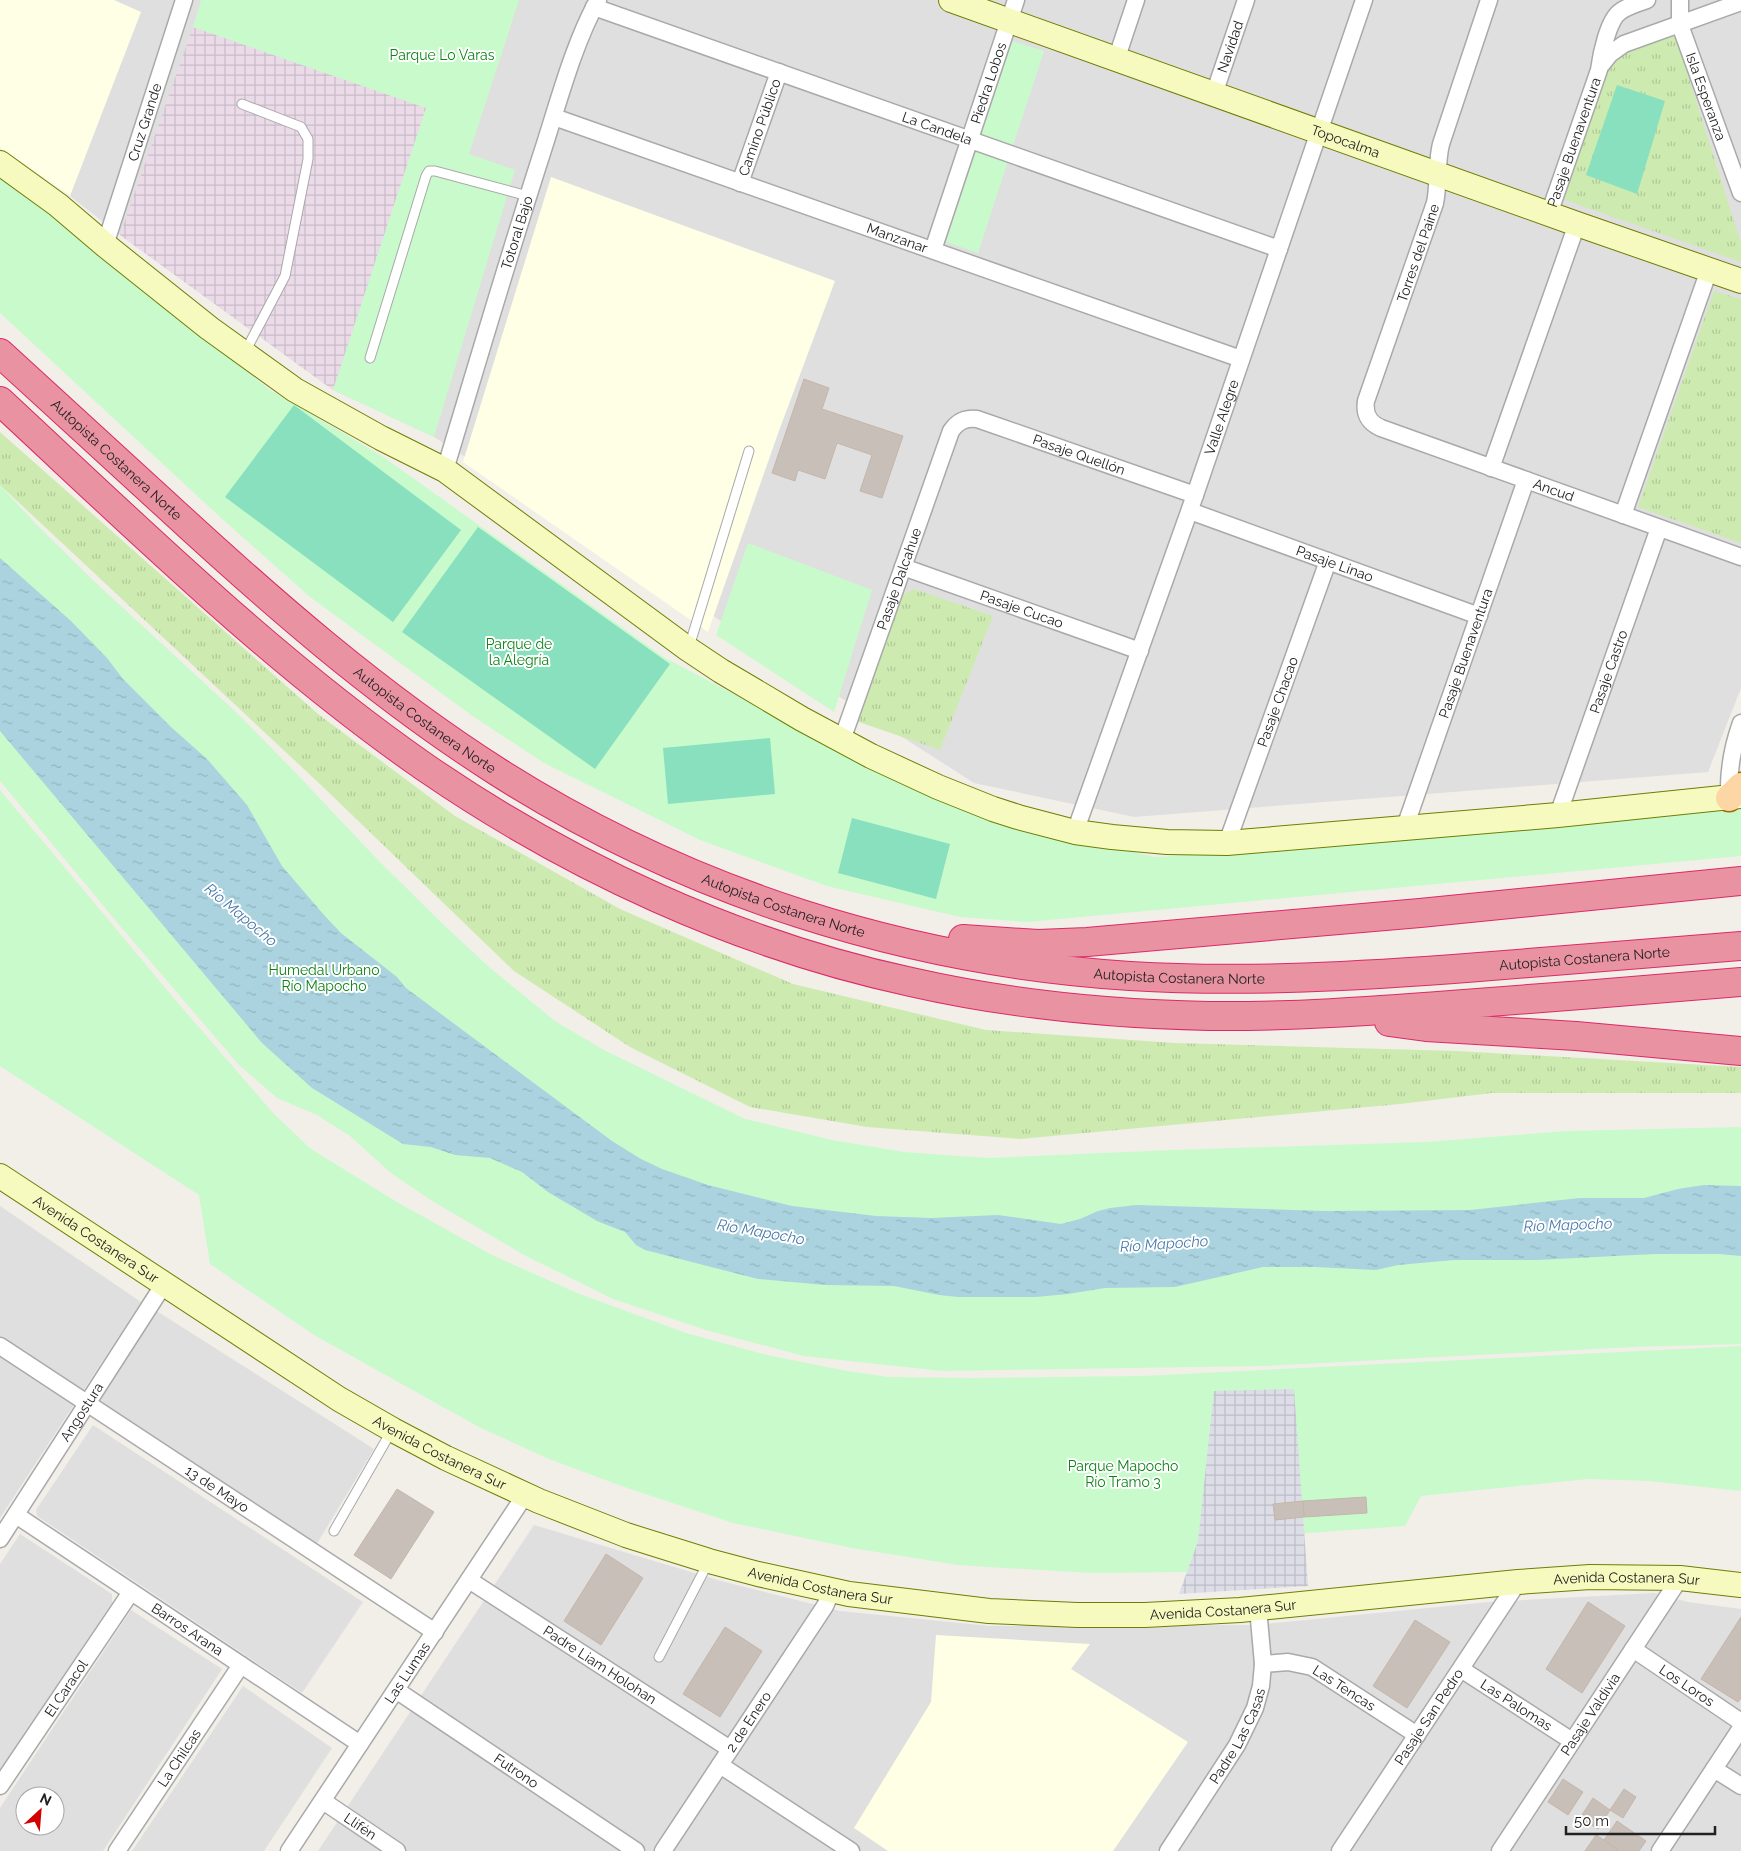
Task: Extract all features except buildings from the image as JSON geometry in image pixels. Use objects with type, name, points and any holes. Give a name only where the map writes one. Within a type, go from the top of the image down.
[{"type":"highway","name":"Autopista Costanera Norte","points":[[0,353],[196,533],[312,635],[393,699],[496,770],[586,823],[676,867],[790,910],[862,932],[951,953],[1011,964],[1105,974],[1196,978],[1340,976],[1411,972],[1741,946]]},
{"type":"highway","points":[[0,401],[194,581],[374,730],[425,767],[507,820],[624,882],[713,921],[778,945],[848,967],[936,987],[1024,1002],[1113,1011],[1209,1016],[1301,1014],[1570,997],[1741,982]]},
{"type":"highway","points":[[862,932],[1006,943],[1079,943],[1430,912],[1741,881]]},
{"type":"highway","points":[[1301,1014],[1426,1027],[1544,1033],[1741,1051]]},
{"type":"street","name":"Cruz Grande","points":[[105,245],[184,0]]},
{"type":"street","name":"Topocalma","points":[[951,0],[1012,10],[1116,60],[1741,281]]},
{"type":"street","points":[[1116,60],[1136,0]]},
{"type":"street","name":"Navidad","points":[[1214,94],[1246,0]]},
{"type":"street","name":"Valle Alegre","points":[[1075,832],[1190,511],[1364,0]]},
{"type":"street","name":"Torres del Paine","points":[[1368,418],[1366,401],[1435,203],[1441,144],[1489,0]]},
{"type":"street","name":"Pasaje Buenaventura","points":[[1599,70],[1603,50],[1617,14],[1622,10],[1647,0]]},
{"type":"street","name":"Isla Esperanza","points":[[1680,0],[1680,25],[1741,193]]},
{"type":"street","name":"Pasaje Buenaventura","points":[[1549,214],[1603,61],[1616,48],[1741,2]]},
{"type":"street","name":"La Candela","points":[[596,4],[779,72],[1279,249]]},
{"type":"street","name":"Totoral Bajo","points":[[445,470],[528,196],[580,42],[596,4]]},
{"type":"street","name":"Piedra Lobos","points":[[932,250],[1012,10]]},
{"type":"street","name":"Camino Público","points":[[740,182],[779,72]]},
{"type":"street","name":"Manzanar","points":[[554,117],[1242,360]]},
{"type":"street","points":[[0,163],[58,205],[209,328],[245,352],[295,390],[381,438],[445,470],[688,649],[770,701],[842,740],[905,772],[978,804],[1018,817],[1075,832],[1112,837],[1167,842],[1227,843],[1558,815],[1737,794],[1728,779],[1730,760],[1741,722]]},
{"type":"street","points":[[1491,468],[1577,224]]},
{"type":"street","points":[[1623,515],[1709,270]]},
{"type":"street","name":"Ancud","points":[[1368,418],[1375,426],[1380,428],[1741,557]]},
{"type":"street","name":"Pasaje Quellón","points":[[962,420],[977,419],[1195,495]]},
{"type":"street","name":"Pasaje Dalcahue","points":[[842,740],[952,431],[956,424],[962,420]]},
{"type":"street","name":"Pasaje Buenaventura","points":[[1405,827],[1526,480]]},
{"type":"street","name":"Pasaje Linao","points":[[1190,511],[1479,616]]},
{"type":"street","name":"Pasaje Castro","points":[[1558,815],[1659,528]]},
{"type":"street","name":"Pasaje Chacao","points":[[1227,843],[1328,561]]},
{"type":"street","name":"Pasaje Cucao","points":[[903,567],[1140,651]]},
{"type":"street","name":"Avenida Costanera Sur","points":[[0,1176],[339,1399],[446,1458],[525,1496],[626,1535],[758,1574],[850,1594],[989,1611],[1077,1615],[1145,1615],[1258,1608],[1518,1582],[1598,1577],[1680,1578],[1741,1585]]},
{"type":"street","name":"Angostura","points":[[0,1539],[164,1284]]},
{"type":"street","name":"13 de Mayo","points":[[0,1346],[435,1632]]},
{"type":"street","name":"Las Lumas","points":[[289,1851],[525,1496]]},
{"type":"street","name":"Barros Arana","points":[[16,1515],[360,1744]]},
{"type":"street","name":"Pasaje Valdivia","points":[[1500,1851],[1680,1578]]},
{"type":"street","name":"Padre Liam Holohan","points":[[469,1580],[730,1749]]},
{"type":"street","name":"Pasaje San Pedro","points":[[1340,1851],[1518,1582]]},
{"type":"street","name":"2 de Enero","points":[[663,1851],[825,1606],[832,1590]]},
{"type":"street","name":"El Caracol","points":[[0,1786],[131,1592]]},
{"type":"street","name":"Padre Las Casas","points":[[1168,1851],[1237,1745],[1259,1697],[1263,1664],[1258,1608]]},
{"type":"street","name":"Los Loros","points":[[1633,1649],[1741,1722]]},
{"type":"street","name":"Las Tencas","points":[[1263,1664],[1288,1662],[1312,1667],[1417,1734]]},
{"type":"street","name":"La Chilcas","points":[[117,1851],[241,1665]]},
{"type":"street","name":"Las Palomas","points":[[1461,1669],[1572,1741]]},
{"type":"street","name":"Futrono","points":[[396,1690],[636,1851]]},
{"type":"street","points":[[1660,1851],[1741,1728]]},
{"type":"street","points":[[720,1764],[851,1851]]},
{"type":"street","points":[[1714,1768],[1741,1786]]},
{"type":"street","name":"Llifén","points":[[323,1801],[397,1851]]},
{"type":"lane","points":[[242,104],[301,127],[308,139],[308,159],[285,276],[245,352]]},
{"type":"lane","points":[[370,358],[429,171],[528,196]]},
{"type":"lane","points":[[688,649],[749,451]]},
{"type":"lane","points":[[334,1531],[393,1430]]},
{"type":"lane","points":[[659,1657],[709,1561]]},
{"type":"shaded area","points":[[0,0],[1741,0],[1741,688],[1708,772],[1134,817],[974,783],[434,437],[333,390],[120,235],[70,196],[0,148]]},
{"type":"shaded area","points":[[0,0],[114,0],[141,12],[70,196],[0,148]]},
{"type":"shaded area","points":[[193,27],[426,108],[333,390],[120,235]]},
{"type":"shaded area","points":[[551,177],[835,281],[780,428],[708,632],[463,462]]},
{"type":"shaded area","points":[[0,1206],[141,1302],[0,1518]]},
{"type":"shaded area","points":[[155,1310],[374,1449],[315,1547],[95,1401]]},
{"type":"shaded area","points":[[1294,1389],[1308,1586],[1179,1594],[1198,1541],[1214,1391]]},
{"type":"shaded area","points":[[93,1425],[363,1602],[302,1693],[37,1516],[36,1510]]},
{"type":"shaded area","points":[[534,1525],[721,1581],[840,1611],[990,1626],[1255,1625],[1489,1602],[1654,1593],[1688,1602],[1741,1609],[1741,1851],[318,1851]]},
{"type":"shaded area","points":[[20,1534],[112,1594],[112,1603],[0,1769],[0,1564]]},
{"type":"shaded area","points":[[131,1610],[222,1669],[103,1851],[0,1851],[0,1808]]},
{"type":"shaded area","points":[[936,1635],[1090,1644],[1071,1669],[1188,1742],[1113,1851],[888,1851],[854,1828],[931,1702]]},
{"type":"shaded area","points":[[243,1686],[332,1748],[264,1851],[132,1851]]},
{"type":"green space","name":"Parque Lo Varas","points":[[201,0],[519,0],[469,154],[515,170],[434,437],[333,390],[426,108],[193,27]]},
{"type":"green space","points":[[1675,34],[1741,243],[1741,262],[1562,199],[1608,68],[1626,49]]},
{"type":"green space","points":[[1012,41],[1044,51],[978,253],[946,242]]},
{"type":"green space","points":[[1617,85],[1665,101],[1637,194],[1586,175]]},
{"type":"green space","name":"Parque de la Alegría","points":[[0,176],[270,390],[382,456],[665,658],[852,756],[1008,823],[1155,857],[1342,844],[1741,804],[1741,856],[1027,922],[960,917],[827,886],[700,840],[544,763],[474,717],[310,597],[220,517],[0,313]]},
{"type":"green space","points":[[1714,291],[1741,299],[1741,543],[1638,507]]},
{"type":"green space","points":[[294,405],[461,530],[393,622],[225,497]]},
{"type":"green space","points":[[0,432],[318,714],[455,816],[620,909],[793,984],[986,1030],[1175,1043],[1457,1051],[1741,1067],[1741,1093],[1492,1093],[1400,1104],[1020,1139],[867,1127],[750,1107],[630,1047],[514,971],[321,785],[0,485]]},
{"type":"green space","name":"Humedal Urbano Río Mapocho","points":[[0,485],[35,523],[95,582],[238,714],[377,859],[446,927],[489,967],[555,1021],[604,1050],[745,1119],[832,1140],[904,1152],[987,1158],[1426,1142],[1566,1131],[1741,1127],[1741,1344],[1634,1347],[1265,1366],[942,1371],[804,1356],[706,1330],[613,1299],[524,1255],[429,1199],[391,1173],[350,1136],[317,1115],[277,1098],[238,1064],[0,781]]},
{"type":"green space","points":[[478,527],[670,664],[595,769],[402,632]]},
{"type":"green space","points":[[748,543],[872,590],[834,712],[716,635]]},
{"type":"green space","points":[[914,589],[993,616],[940,750],[856,721],[901,596]]},
{"type":"green space","points":[[770,738],[775,794],[668,804],[663,748]]},
{"type":"green space","name":"Parque Mapocho Río Tramo 3","points":[[0,790],[172,996],[274,1114],[311,1149],[397,1202],[492,1255],[577,1293],[686,1333],[767,1355],[888,1377],[1142,1376],[1741,1346],[1741,1491],[1649,1481],[1588,1479],[1421,1496],[1405,1526],[1198,1541],[1187,1572],[1090,1573],[958,1565],[852,1548],[733,1523],[627,1488],[549,1459],[477,1426],[314,1335],[210,1264],[199,1195],[0,1066]]},
{"type":"green space","points":[[852,818],[950,844],[936,899],[838,873]]},
{"type":"water","name":"Río Mapocho","points":[[0,558],[71,621],[107,658],[123,679],[171,727],[207,759],[247,805],[282,866],[341,933],[397,977],[406,988],[612,1141],[641,1159],[662,1169],[708,1185],[792,1206],[876,1216],[931,1218],[998,1215],[1061,1224],[1110,1208],[1137,1205],[1326,1211],[1470,1210],[1580,1198],[1644,1198],[1678,1189],[1704,1185],[1741,1186],[1741,1256],[1654,1254],[1538,1260],[1454,1260],[1398,1265],[1376,1270],[1263,1267],[1175,1287],[1105,1288],[1036,1297],[958,1297],[894,1286],[825,1285],[758,1279],[645,1250],[636,1245],[625,1232],[597,1221],[548,1192],[522,1172],[490,1158],[455,1155],[431,1147],[403,1144],[312,1088],[262,1043],[0,731]]}]
